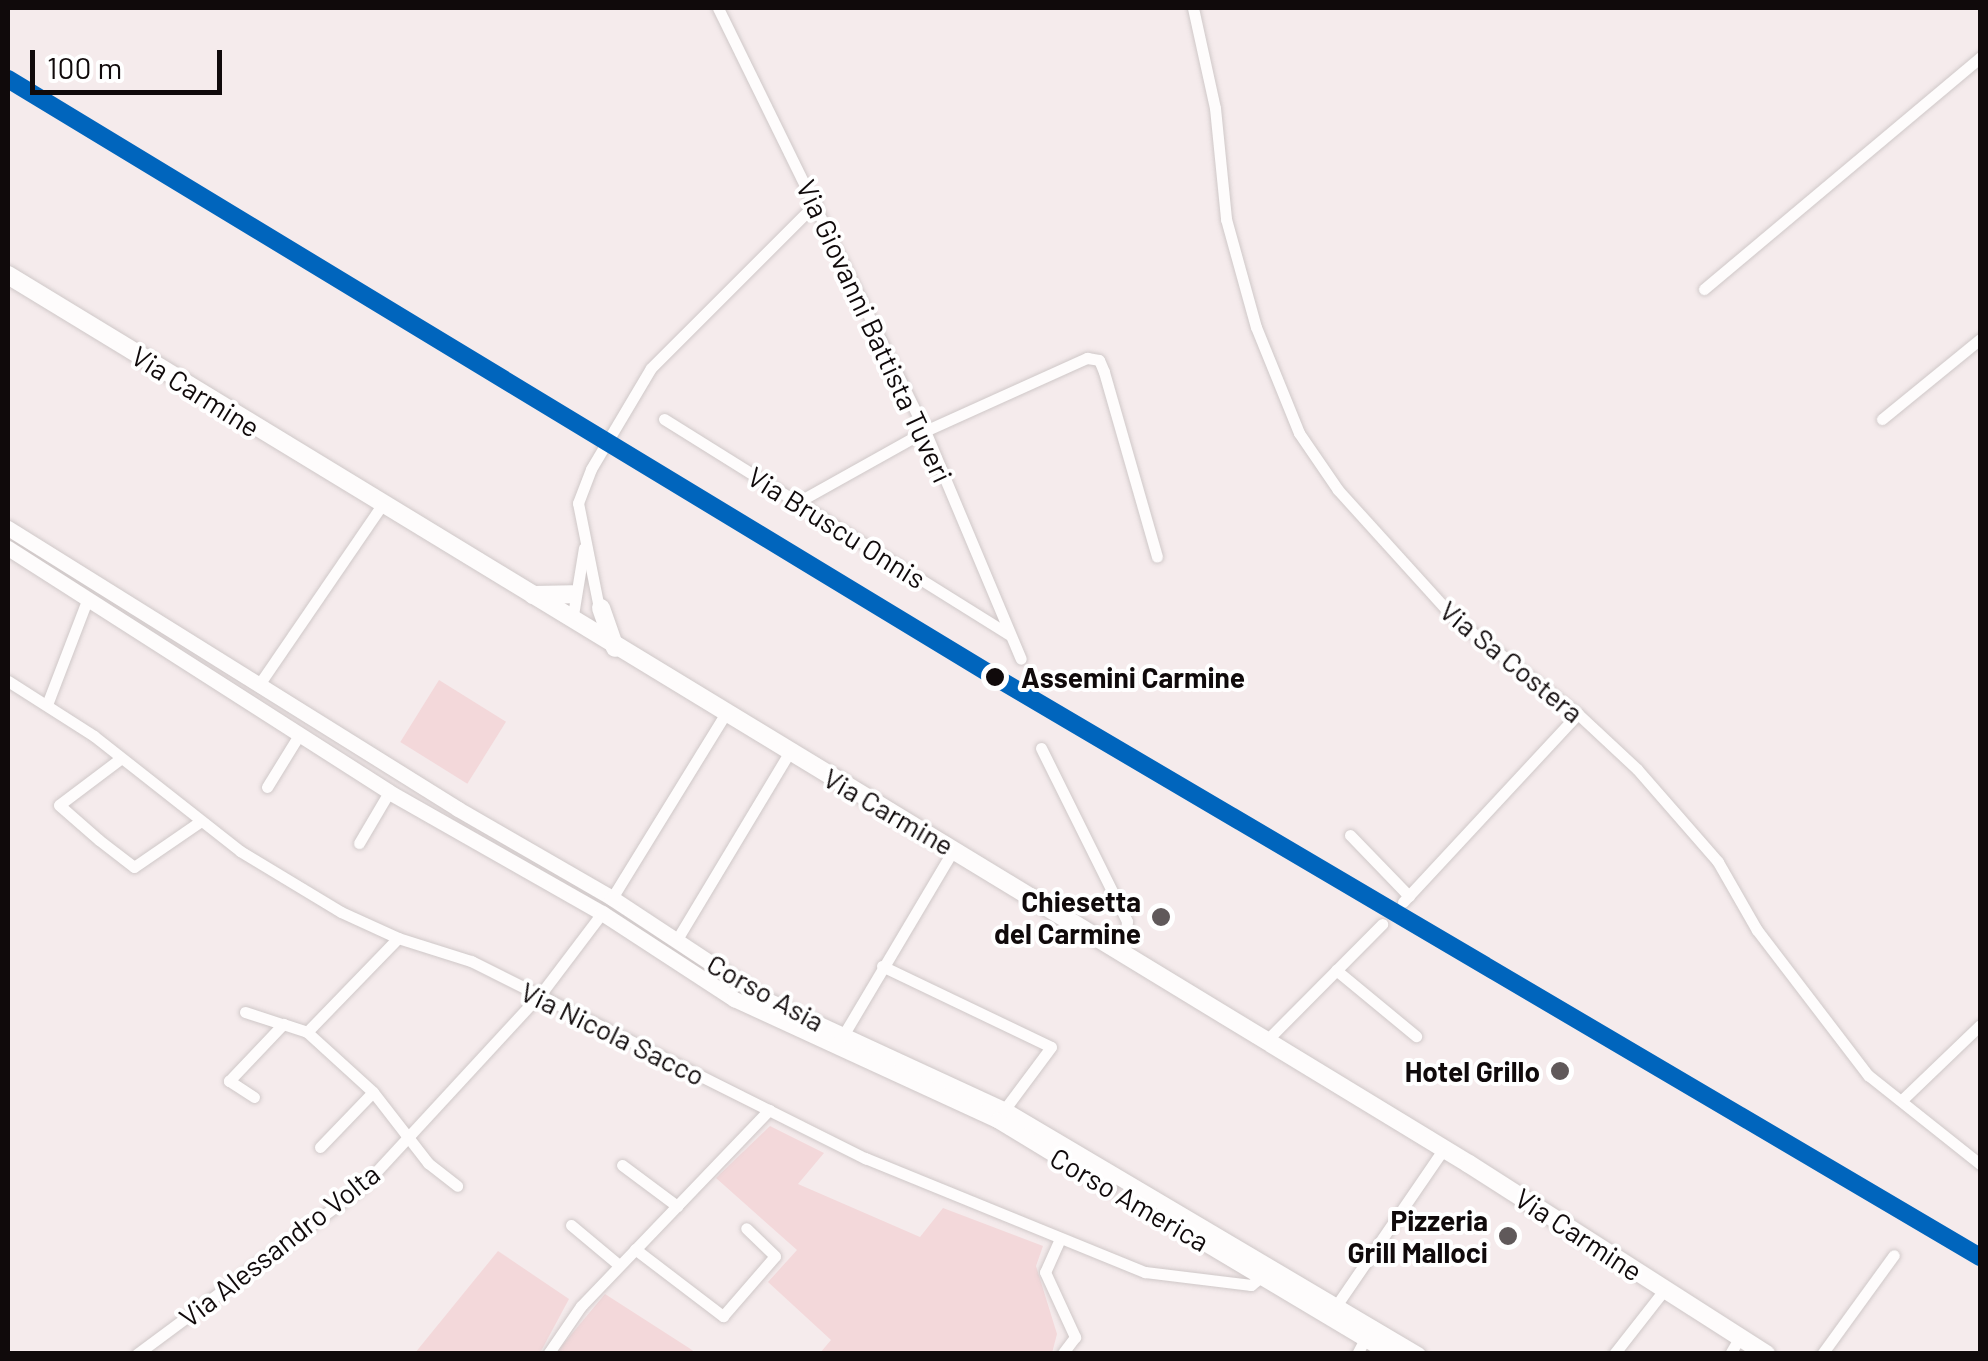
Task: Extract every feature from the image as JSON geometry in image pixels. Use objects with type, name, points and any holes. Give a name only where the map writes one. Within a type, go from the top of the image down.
[{"type":"main road","name":"Via Carmine","points":[[8,275],[1443,1150],[1665,1290],[1735,1346],[1766,1354]]},
{"type":"main road","points":[[528,595],[572,594]]},
{"type":"main road","points":[[601,608],[615,648]]},
{"type":"street","name":"Via Giovanni Battista Tuveri","points":[[718,8],[926,431],[1021,659]]},
{"type":"street","name":"Via Sa Costera","points":[[1194,8],[1214,108],[1226,219],[1256,327],[1299,433],[1338,490],[1456,620],[1578,714],[1718,862],[1757,930],[1868,1075],[1904,1098],[1980,1164]]},
{"type":"street","points":[[1704,289],[1980,58]]},
{"type":"street","points":[[589,632],[601,608],[578,502],[591,469],[652,368],[703,310],[816,203]]},
{"type":"street","points":[[1882,420],[1980,339]]},
{"type":"street","points":[[798,502],[926,431],[1088,358],[1099,360],[1157,557]]},
{"type":"street","name":"Via Bruscu Onnis","points":[[664,418],[1010,634]]},
{"type":"street","points":[[260,683],[382,505]]},
{"type":"street","name":"Corso Asia","points":[[8,528],[458,809],[612,898],[765,998],[841,1040]]},
{"type":"street","points":[[572,621],[572,594],[585,544]]},
{"type":"street","name":"Corso Asia","points":[[10,555],[88,598],[389,792],[602,912],[734,999],[841,1040]]},
{"type":"street","points":[[48,702],[88,598]]},
{"type":"street","name":"Via Nicola Sacco","points":[[8,681],[48,702],[201,821],[341,912],[398,938],[471,961],[537,998],[960,1202],[1145,1272],[1228,1284],[1266,1273]]},
{"type":"street","points":[[612,898],[725,714]]},
{"type":"street","points":[[1350,835],[1406,899],[1578,714]]},
{"type":"street","points":[[267,787],[299,735]]},
{"type":"street","points":[[1041,748],[1126,921],[1124,953]]},
{"type":"street","points":[[676,941],[789,753]]},
{"type":"street","points":[[120,759],[59,805],[134,867],[201,821]]},
{"type":"street","points":[[359,842],[389,792]]},
{"type":"street","points":[[841,1040],[954,849]]},
{"type":"street","name":"Via Alessandro Volta","points":[[137,1354],[363,1186],[537,998],[602,912]]},
{"type":"street","points":[[1266,1041],[1382,924]]},
{"type":"street","points":[[307,1032],[398,938]]},
{"type":"street","points":[[882,966],[1051,1047],[1001,1115]]},
{"type":"street","points":[[1336,970],[1416,1036]]},
{"type":"street","points":[[245,1012],[307,1032],[373,1092],[409,1140],[457,1186]]},
{"type":"street","points":[[254,1097],[229,1081],[283,1024]]},
{"type":"street","points":[[1904,1098],[1980,1025]]},
{"type":"street","name":"Corso America","points":[[841,1040],[1001,1115],[1266,1273],[1336,1306],[1418,1354]]},
{"type":"street","points":[[320,1147],[373,1092]]},
{"type":"street","points":[[548,1354],[619,1264],[769,1110]]},
{"type":"street","points":[[1336,1306],[1443,1150]]},
{"type":"street","points":[[622,1164],[676,1206]]},
{"type":"street","points":[[571,1225],[619,1264]]},
{"type":"street","points":[[636,1249],[724,1316],[776,1256],[746,1228]]},
{"type":"street","points":[[1060,1241],[1045,1272],[1075,1337],[1062,1354]]},
{"type":"street","points":[[1822,1354],[1894,1255]]},
{"type":"street","name":"Corso America","points":[[1266,1273],[1361,1346],[1390,1354]]},
{"type":"street","points":[[1614,1354],[1665,1290]]},
{"type":"shaded area","points":[[439,680],[506,722],[467,784],[400,742]]},
{"type":"shaded area","points":[[770,1126],[824,1153],[798,1184],[920,1237],[943,1208],[1043,1246],[1036,1266],[1057,1334],[1052,1353],[820,1353],[831,1340],[768,1282],[797,1250],[716,1178]]},
{"type":"shaded area","points":[[498,1251],[569,1299],[540,1353],[415,1353]]},
{"type":"shaded area","points":[[605,1294],[689,1348],[696,1353],[555,1354]]},
{"type":"transit line","points":[[8,79],[995,677],[1980,1257]]},
{"type":"place","name":"Assemini Carmine","points":[[995,677]]},
{"type":"place","name":"Chiesetta del Carmine","points":[[1161,917]]},
{"type":"place","name":"Hotel Grillo","points":[[1560,1071]]},
{"type":"place","name":"Pizzeria Grill Malloci","points":[[1508,1236]]}]
